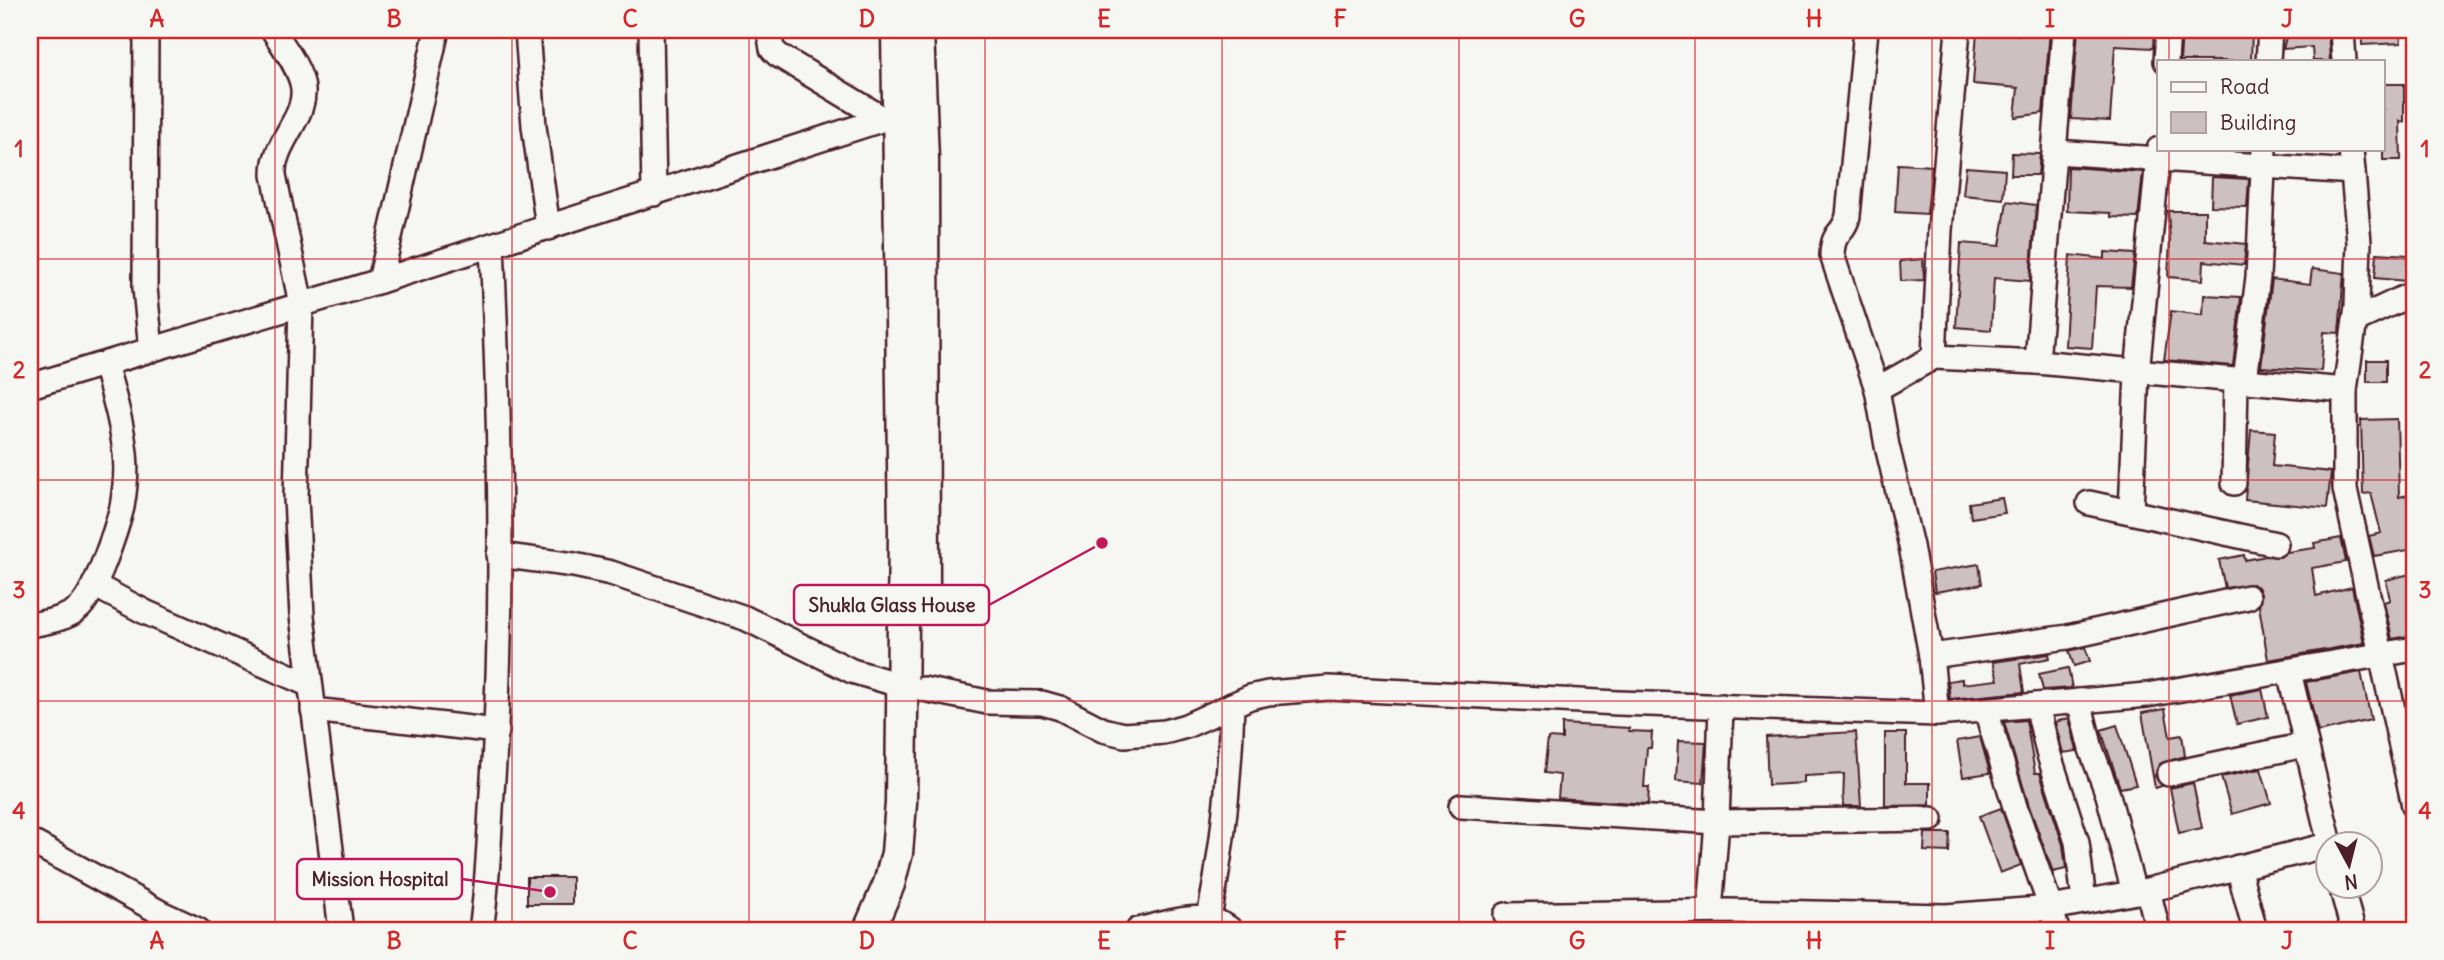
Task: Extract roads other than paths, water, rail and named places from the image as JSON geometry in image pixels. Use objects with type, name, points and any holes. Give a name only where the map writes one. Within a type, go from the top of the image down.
[{"type":"main road","points":[[869,930],[889,884],[897,853],[913,688],[926,505],[897,30]]},
{"type":"main road","points":[[902,117],[918,30]]},
{"type":"main road","points":[[891,930],[903,905],[912,872],[919,818],[913,688]]},
{"type":"street","points":[[146,30],[145,288],[151,350]]},
{"type":"street","points":[[273,30],[295,66],[302,82],[304,97],[276,159],[274,175],[301,304],[296,498],[302,616],[341,930]]},
{"type":"street","points":[[380,281],[437,30]]},
{"type":"street","points":[[527,30],[534,126],[548,228]]},
{"type":"street","points":[[651,30],[654,194]]},
{"type":"street","points":[[769,30],[772,49],[778,55],[902,117]]},
{"type":"street","points":[[1866,30],[1848,216],[1846,224],[1833,240],[1832,255],[1877,389],[1931,656],[1937,714]]},
{"type":"street","points":[[1934,357],[1940,230],[1958,30]]},
{"type":"street","points":[[2037,362],[2064,30]]},
{"type":"street","points":[[2166,60],[2168,30]]},
{"type":"street","points":[[2268,60],[2270,30]]},
{"type":"street","points":[[2342,30],[2344,60]]},
{"type":"street","points":[[30,386],[380,281],[902,117]]},
{"type":"street","points":[[2351,150],[2359,242],[2356,320],[2345,390],[2345,489],[2414,806]]},
{"type":"street","points":[[2055,152],[2263,158],[2353,172]]},
{"type":"street","points":[[2132,511],[2137,373],[2158,153]]},
{"type":"street","points":[[2234,484],[2241,380],[2258,277],[2263,158]]},
{"type":"street","points":[[481,930],[497,731],[497,360],[492,245]]},
{"type":"street","points":[[2356,320],[2414,293]]},
{"type":"street","points":[[1877,389],[1934,357],[2037,362],[2345,390]]},
{"type":"street","points":[[30,625],[72,613],[81,606],[93,586],[121,508],[125,480],[122,432],[105,364]]},
{"type":"street","points":[[2088,503],[2276,544]]},
{"type":"street","points":[[499,555],[611,573],[745,618],[864,677],[987,702],[1042,703],[1060,708],[1103,730],[1124,734],[1165,733],[1268,693],[1329,688],[1937,714],[2147,695],[2414,649]]},
{"type":"street","points":[[93,586],[310,685]]},
{"type":"street","points":[[1931,656],[2068,637],[2248,597]]},
{"type":"street","points":[[2288,672],[2325,830]]},
{"type":"street","points":[[2079,701],[2091,749],[2141,891],[2158,930]]},
{"type":"street","points":[[1209,918],[1219,870],[1231,748],[1232,705]]},
{"type":"street","points":[[2037,705],[2048,752],[2077,842],[2084,901]]},
{"type":"street","points":[[1721,706],[1717,822],[1723,917]]},
{"type":"street","points":[[313,710],[497,731]]},
{"type":"street","points":[[1986,710],[2016,810],[2057,930]]},
{"type":"street","points":[[2169,774],[2305,745]]},
{"type":"street","points":[[1461,806],[1717,822],[1931,819]]},
{"type":"street","points":[[30,841],[163,914],[198,930]]},
{"type":"street","points":[[1506,915],[1948,923],[2141,891],[2314,849]]},
{"type":"street","points":[[2238,867],[2255,930]]},
{"type":"street","points":[[2345,900],[2353,930]]},
{"type":"street","points":[[1138,930],[1183,919],[1209,918],[1231,930]]},
{"type":"place","name":"Shukla Glass House","points":[[1102,543]]},
{"type":"place","name":"Mission Hospital","points":[[550,892]]}]
